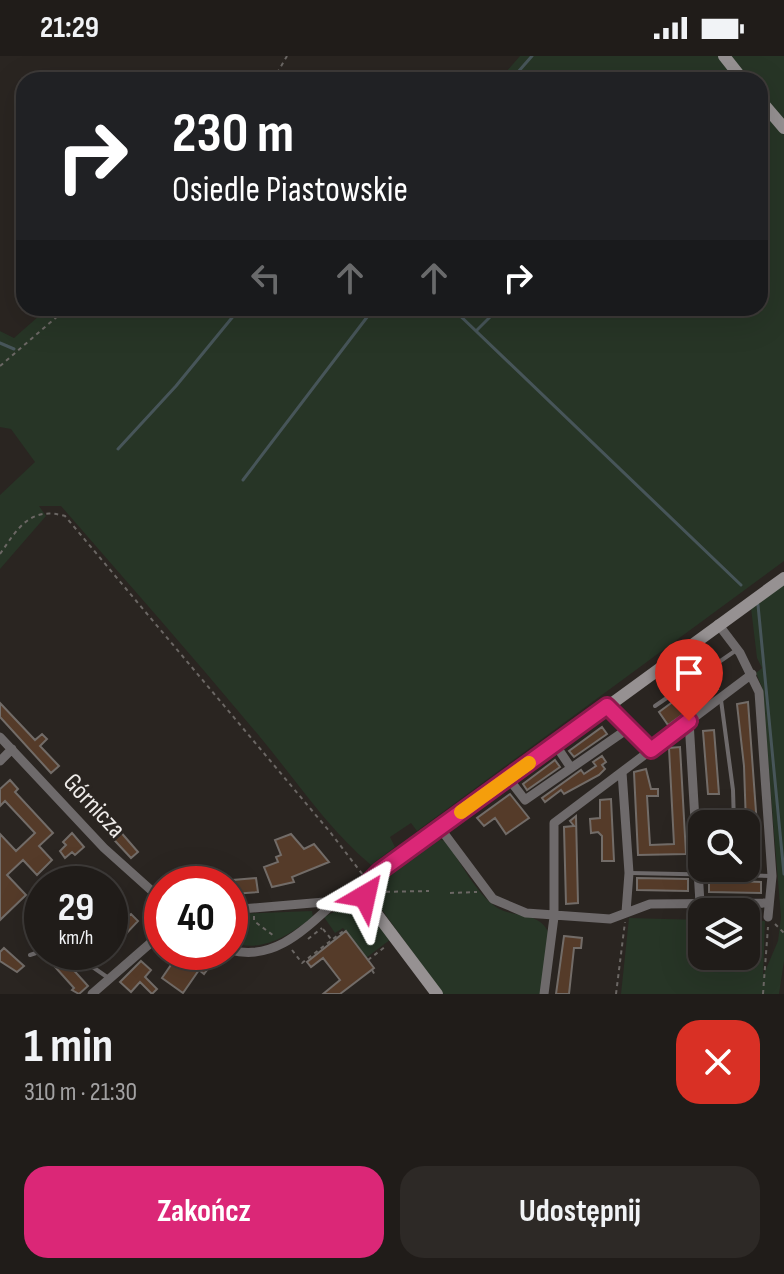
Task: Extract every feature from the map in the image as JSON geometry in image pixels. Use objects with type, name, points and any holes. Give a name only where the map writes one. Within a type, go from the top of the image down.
[{"type":"street","points":[[724,56],[737,72]]},
{"type":"street","points":[[768,109],[784,128]]},
{"type":"street","points":[[248,908],[336,901],[370,886],[440,828],[784,578]]},
{"type":"street","points":[[718,624],[737,649],[759,692],[772,876],[768,917]]},
{"type":"street","points":[[544,994],[554,917],[554,823],[752,674]]},
{"type":"street","points":[[607,706],[651,750]]},
{"type":"street","points":[[689,721],[695,810]]},
{"type":"street","points":[[508,778],[525,800],[629,728]]},
{"type":"street","name":"Górnicza","points":[[0,737],[104,848],[144,884]]},
{"type":"street","points":[[555,744],[571,768]]},
{"type":"street","points":[[0,761],[12,749]]},
{"type":"street","points":[[622,772],[629,873],[626,912]]},
{"type":"street","points":[[440,828],[486,892],[512,909],[554,917],[610,919],[650,904],[688,903]]},
{"type":"street","points":[[370,886],[367,901],[437,994]]},
{"type":"street","points":[[248,952],[280,944],[306,931],[336,901]]},
{"type":"street","points":[[760,903],[767,903]]},
{"type":"street","points":[[92,994],[144,948]]},
{"type":"lane","points":[[655,706],[737,649]]},
{"type":"lane","points":[[721,698],[734,810]]},
{"type":"lane","points":[[629,873],[688,875]]},
{"type":"lane","points":[[760,874],[772,876]]},
{"type":"lane","points":[[97,970],[109,978]]},
{"type":"path","points":[[0,366],[58,316]]},
{"type":"path","points":[[0,554],[30,517],[47,511],[65,516],[330,832],[374,891],[429,891]]},
{"type":"path","points":[[450,893],[486,892]]},
{"type":"path","points":[[253,908],[254,921],[278,938],[282,948],[288,946],[302,964],[320,946],[343,934]]},
{"type":"path","points":[[616,994],[626,912]]},
{"type":"path","points":[[768,917],[784,933]]},
{"type":"path","points":[[763,994],[768,917]]},
{"type":"path","points":[[299,942],[322,928],[331,940]]},
{"type":"path","points":[[312,936],[315,940]]},
{"type":"path","points":[[368,960],[396,939]]},
{"type":"path","points":[[372,970],[375,975]]},
{"type":"green space","points":[[520,56],[784,56],[784,561],[417,831],[411,823],[390,837],[395,847],[371,865],[327,820],[236,708],[61,506],[39,506],[46,516],[0,569],[0,495],[35,462],[11,429],[0,427],[0,331],[14,338],[39,316],[768,316],[768,72],[506,72]]},
{"type":"green space","points":[[784,583],[784,961],[779,994],[621,994],[629,918],[688,920],[688,970],[760,970],[760,921],[765,921],[763,976],[778,941],[781,917],[762,687],[756,673],[762,668],[757,658],[751,608]]},
{"type":"green space","points":[[436,839],[446,841],[488,901],[503,911],[533,918],[545,926],[549,934],[541,994],[443,994],[377,903],[375,891],[386,873]]},
{"type":"green space","points":[[352,903],[366,908],[391,939],[366,958],[343,928],[335,933],[324,917]]},
{"type":"green space","points":[[312,911],[313,917],[274,941],[252,946],[248,946],[248,913]]},
{"type":"building","points":[[708,676],[718,689],[668,725],[659,712]]},
{"type":"building","points":[[748,702],[756,810],[746,810],[737,704]]},
{"type":"building","points":[[0,703],[35,740],[42,734],[47,739],[40,746],[59,766],[51,773],[0,717]]},
{"type":"building","points":[[602,727],[607,734],[574,757],[569,751]]},
{"type":"building","points":[[714,730],[719,794],[708,794],[703,731]]},
{"type":"building","points":[[680,747],[686,854],[638,855],[634,772],[646,769],[651,789],[658,789],[658,796],[647,796],[650,845],[674,844],[669,748]]},
{"type":"building","points":[[602,756],[606,762],[602,765],[605,769],[599,775],[564,794],[561,790],[545,802],[542,798],[581,770],[584,774],[596,766],[593,762]]},
{"type":"building","points":[[555,760],[560,767],[527,790],[523,784]]},
{"type":"building","points":[[10,780],[18,789],[15,792],[53,833],[39,846],[52,860],[46,866],[29,866],[23,860],[7,875],[24,893],[24,897],[0,920],[0,834],[16,851],[35,833],[5,801],[0,806],[0,789]]},
{"type":"building","points":[[510,794],[529,818],[506,834],[495,818],[484,826],[477,818]]},
{"type":"building","points":[[611,799],[614,861],[602,861],[602,836],[598,832],[591,833],[590,819],[600,818],[600,800]]},
{"type":"building","points":[[576,816],[578,903],[566,904],[564,827],[574,826],[570,821]]},
{"type":"building","points":[[112,822],[138,852],[131,858],[104,829]]},
{"type":"building","points":[[72,833],[84,847],[75,855],[72,852],[65,858],[60,851],[66,845],[63,842]]},
{"type":"building","points":[[291,834],[304,849],[314,844],[329,862],[292,877],[294,882],[272,887],[264,867],[278,862],[276,857],[281,855],[275,840]]},
{"type":"building","points":[[256,878],[258,892],[248,893],[248,879]]},
{"type":"building","points":[[637,878],[688,879],[688,891],[637,890]]},
{"type":"building","points":[[709,882],[761,882],[761,893],[709,892]]},
{"type":"building","points":[[131,914],[138,921],[128,932],[128,916]]},
{"type":"building","points":[[346,931],[374,968],[340,994],[323,994],[340,980],[323,958],[311,967],[307,962]]},
{"type":"building","points":[[564,936],[582,938],[581,948],[574,948],[569,994],[556,994]]},
{"type":"building","points":[[4,948],[24,966],[17,972],[0,961],[0,952]]},
{"type":"building","points":[[141,961],[144,970],[151,970],[145,977],[157,989],[152,994],[140,982],[131,992],[120,982]]},
{"type":"building","points":[[58,970],[74,970],[88,986],[79,994],[72,990],[74,988]]},
{"type":"building","points":[[168,970],[199,970],[183,993],[162,978]]},
{"type":"waterway","points":[[518,72],[532,56]]},
{"type":"waterway","points":[[118,449],[176,386],[233,316]]},
{"type":"waterway","points":[[243,480],[368,316]]},
{"type":"waterway","points":[[460,316],[741,585]]},
{"type":"waterway","points":[[476,331],[491,316]]},
{"type":"waterway","points":[[0,343],[14,349]]},
{"type":"waterway","points":[[758,605],[784,874]]},
{"type":"slow traffic","points":[[461,812],[529,763]]},
{"type":"route","points":[[365,896],[367,884],[380,871],[607,706],[651,750],[689,721]]}]
